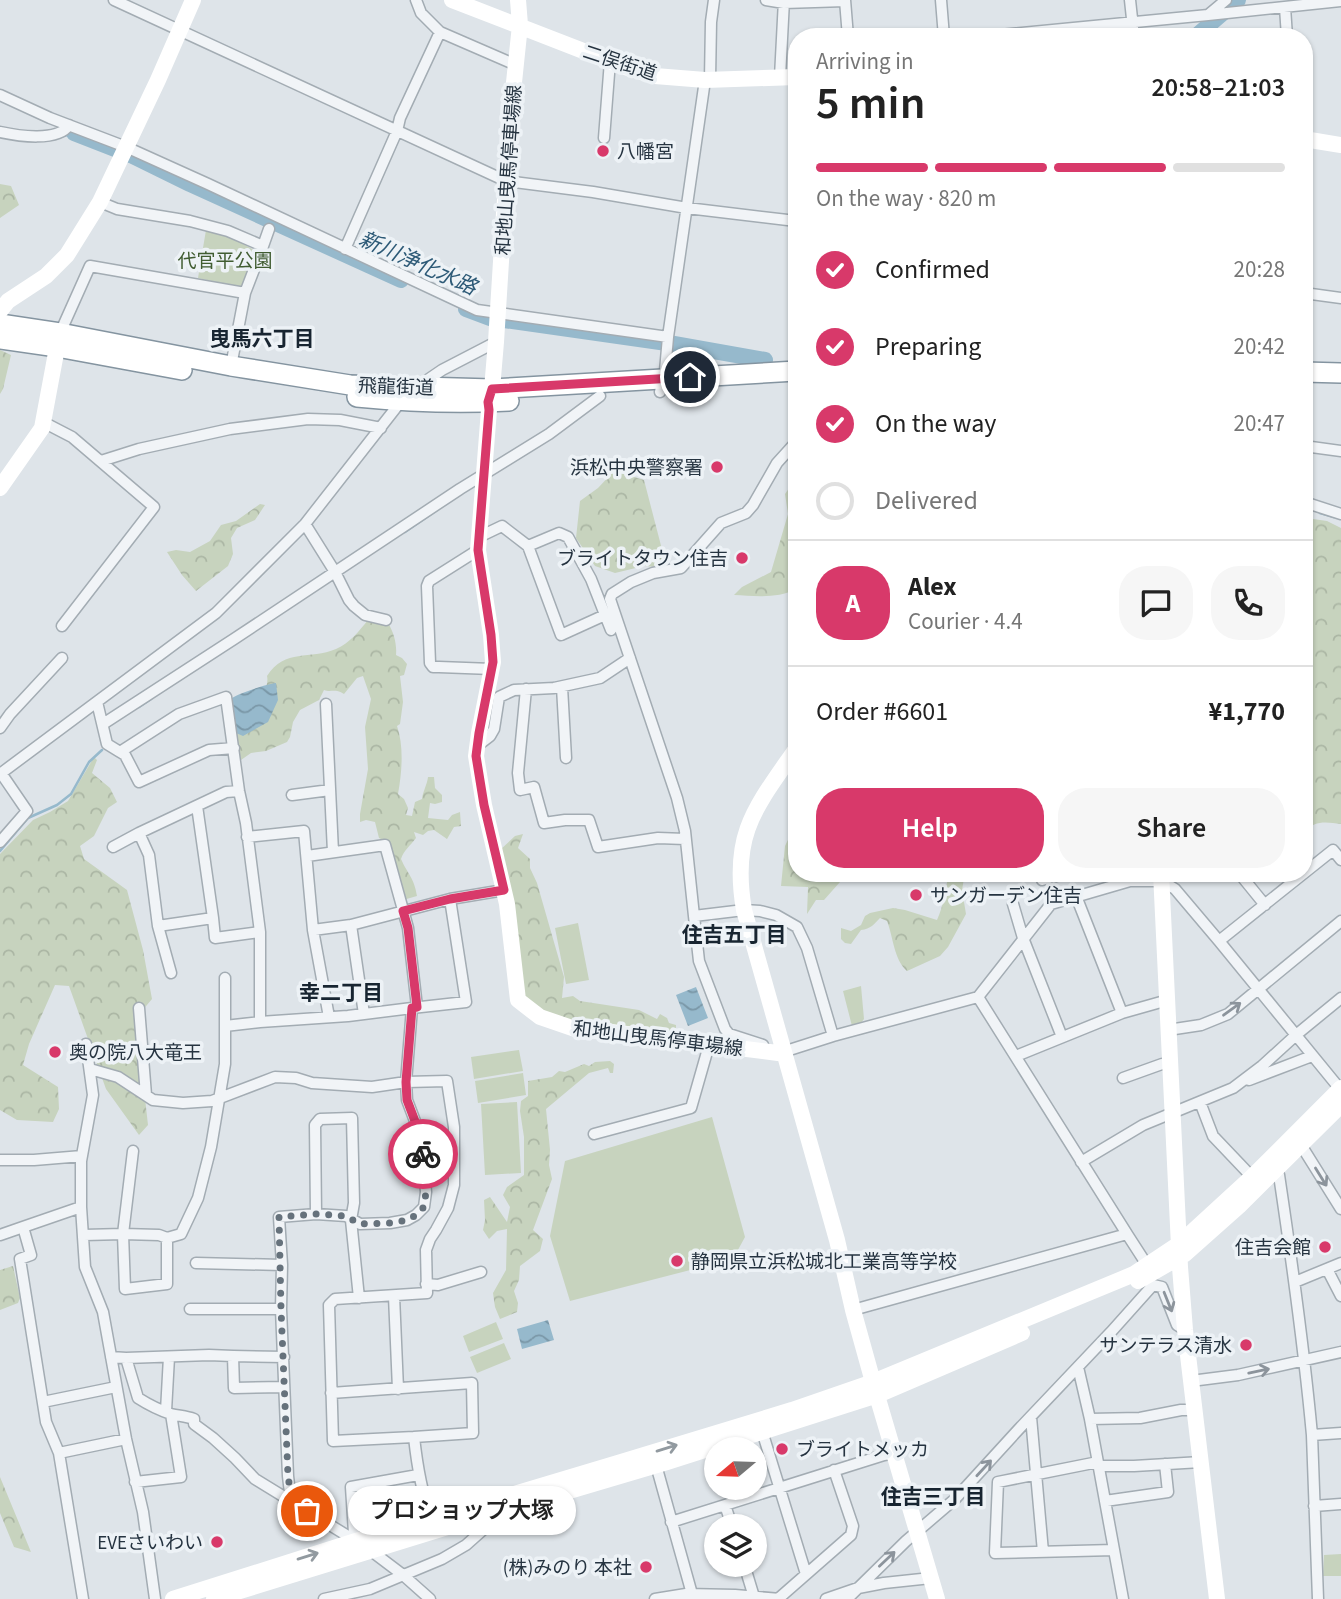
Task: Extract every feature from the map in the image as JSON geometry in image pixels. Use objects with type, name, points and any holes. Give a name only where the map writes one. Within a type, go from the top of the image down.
[{"type":"highway","name":"飛龍街道","points":[[3,325],[59,340],[288,389],[400,401],[460,404],[490,396],[662,385],[788,372]]},
{"type":"highway","name":"飛龍街道","points":[[59,340],[350,385],[417,388],[490,396],[600,396],[662,385],[788,384]]},
{"type":"highway","points":[[1313,364],[1341,365]]},
{"type":"highway","points":[[1313,372],[1341,373]]},
{"type":"street","points":[[114,0],[506,181],[788,220]]},
{"type":"street","points":[[3,325],[8,301],[46,276],[67,254],[100,202],[193,0]]},
{"type":"street","points":[[416,0],[421,13],[440,32],[516,65]]},
{"type":"street","name":"二俣街道","points":[[452,0],[655,76],[707,79],[788,77]]},
{"type":"street","name":"和地山曳馬停車場線","points":[[518,0],[520,25],[478,543],[491,635],[492,669],[476,762],[504,890],[518,1000],[540,1017],[572,1028],[781,1052]]},
{"type":"street","points":[[662,385],[707,79],[714,0]]},
{"type":"street","points":[[766,0],[845,0],[847,28]]},
{"type":"street","points":[[941,0],[943,28]]},
{"type":"street","points":[[1130,0],[1133,28]]},
{"type":"street","points":[[1209,15],[1226,0]]},
{"type":"street","points":[[784,1],[788,77]]},
{"type":"street","points":[[1071,28],[1341,1]]},
{"type":"street","points":[[1285,6],[1286,28]]},
{"type":"street","points":[[345,249],[397,131],[400,118],[440,32]]},
{"type":"street","points":[[604,138],[610,61]]},
{"type":"street","points":[[0,95],[66,129],[208,184],[477,310],[497,317],[668,337]]},
{"type":"street","points":[[0,132],[43,136],[66,129]]},
{"type":"street","points":[[1313,140],[1341,145]]},
{"type":"street","points":[[100,202],[117,209],[190,221],[228,231],[263,246]]},
{"type":"street","points":[[231,366],[245,293],[269,229]]},
{"type":"street","points":[[0,488],[42,428],[59,340],[90,267],[245,293]]},
{"type":"street","points":[[1313,294],[1341,298]]},
{"type":"street","points":[[0,842],[27,811],[1,773],[216,612],[305,524],[400,401],[442,370],[496,342]]},
{"type":"street","points":[[103,724],[460,489],[549,434],[600,396]]},
{"type":"street","points":[[101,461],[230,429],[308,419],[340,420],[381,428]]},
{"type":"street","points":[[43,422],[72,437],[154,507],[62,626]]},
{"type":"street","points":[[1313,447],[1341,451]]},
{"type":"street","points":[[788,451],[777,463],[746,513],[721,523],[681,568],[648,575],[631,582],[612,594],[610,599],[677,798],[685,839],[699,961],[724,1029],[729,1034],[781,1052],[978,997],[1051,904],[1126,882]]},
{"type":"street","points":[[1313,505],[1341,514]]},
{"type":"street","points":[[305,524],[354,607],[365,615],[386,620]]},
{"type":"street","points":[[492,669],[433,667],[430,663],[426,591],[429,581],[502,526],[528,546],[561,635],[605,615]]},
{"type":"street","points":[[528,546],[559,533],[568,537],[591,579],[611,630]]},
{"type":"street","points":[[0,728],[62,658]]},
{"type":"street","points":[[477,746],[490,736],[494,729],[499,697],[514,690],[562,687],[600,678],[630,658]]},
{"type":"street","points":[[562,687],[566,758]]},
{"type":"street","points":[[526,689],[518,772],[520,790],[534,787],[544,823],[589,820],[598,847],[658,838],[685,839]]},
{"type":"street","points":[[120,752],[179,714],[226,697],[260,932],[260,1022]]},
{"type":"street","points":[[97,702],[107,744],[125,755],[139,782],[209,750],[234,748]]},
{"type":"street","points":[[326,704],[333,852]]},
{"type":"street","points":[[788,761],[759,803],[745,834],[739,870],[744,910],[875,1389],[937,1599]]},
{"type":"street","points":[[292,795],[330,790]]},
{"type":"street","points":[[113,847],[226,792],[239,791]]},
{"type":"street","points":[[197,806],[215,938],[260,932]]},
{"type":"street","points":[[247,837],[304,831],[313,930],[329,1017]]},
{"type":"street","points":[[139,833],[149,855],[158,926],[171,974]]},
{"type":"street","points":[[292,1502],[288,1476],[279,1217],[316,1214],[346,1216],[360,1224],[390,1223],[407,1220],[416,1215],[424,1207],[426,1192],[421,1137],[407,1100],[406,1082],[415,1008],[408,928],[385,845],[307,856]]},
{"type":"street","points":[[1313,866],[1333,850],[1341,860]]},
{"type":"street","points":[[1161,882],[1179,1252],[1185,1330],[1216,1599]]},
{"type":"street","points":[[1167,882],[1220,941],[1296,1035],[1340,1100]]},
{"type":"street","points":[[1246,882],[1265,905]]},
{"type":"street","points":[[1220,941],[1293,882]]},
{"type":"street","points":[[313,930],[351,925],[450,899],[504,890]]},
{"type":"street","points":[[1076,896],[1122,1013]]},
{"type":"street","points":[[225,1026],[466,1002],[450,899]]},
{"type":"street","points":[[1013,904],[1023,938],[1062,1037]]},
{"type":"street","points":[[694,916],[744,910],[760,911],[776,915],[797,927],[807,948],[832,1036]]},
{"type":"street","points":[[158,926],[213,918]]},
{"type":"street","points":[[1168,1030],[1201,1025],[1228,1014],[1341,921]]},
{"type":"street","points":[[351,925],[364,1014]]},
{"type":"street","points":[[84,1235],[159,1235],[167,1238],[181,1234],[198,1198],[220,1098],[225,1064],[225,978]]},
{"type":"street","points":[[978,997],[1127,1234],[1149,1276],[1162,1287],[1177,1325],[1185,1330]]},
{"type":"street","points":[[1238,1085],[1341,998]]},
{"type":"street","points":[[1016,1056],[1122,1013],[1168,1000]]},
{"type":"street","points":[[139,1008],[146,1095]]},
{"type":"street","points":[[86,1044],[93,1095],[82,1156],[81,1207],[85,1266],[103,1312],[126,1438],[143,1512],[155,1599]]},
{"type":"street","points":[[594,1134],[691,1108],[709,1045]]},
{"type":"street","points":[[1081,1162],[1143,1125],[1312,1056]]},
{"type":"street","points":[[1123,1078],[1162,1064],[1170,1065]]},
{"type":"street","points":[[90,1069],[118,1077],[153,1100],[183,1103],[212,1101],[275,1077],[296,1077],[312,1083],[372,1087],[447,1080],[454,1127],[454,1185],[447,1208],[426,1250],[427,1293],[335,1299],[328,1305],[331,1393],[333,1441],[473,1433],[472,1383],[331,1393]]},
{"type":"street","points":[[847,1599],[873,1572],[955,1499],[1078,1367],[1149,1276],[1239,1206],[1301,1145],[1340,1100]]},
{"type":"street","points":[[1179,1252],[1252,1177],[1340,1100]]},
{"type":"street","points":[[1200,1102],[1213,1136],[1252,1177]]},
{"type":"street","points":[[316,1214],[315,1125],[320,1119],[352,1118],[354,1203],[351,1220],[359,1298]]},
{"type":"street","points":[[1301,1145],[1341,1209]]},
{"type":"street","points":[[133,1151],[123,1234],[125,1289],[167,1284],[167,1238]]},
{"type":"street","points":[[0,1160],[82,1156]]},
{"type":"street","points":[[1277,1169],[1295,1282],[1312,1435],[1318,1599]]},
{"type":"street","points":[[0,1235],[81,1207]]},
{"type":"street","points":[[23,1227],[32,1255],[20,1259],[46,1422],[59,1453],[83,1599]]},
{"type":"street","points":[[853,1310],[1127,1234]]},
{"type":"street","points":[[196,1263],[282,1265]]},
{"type":"street","points":[[1295,1282],[1341,1263]]},
{"type":"street","points":[[1327,1269],[1341,1296]]},
{"type":"street","points":[[426,1284],[438,1285],[481,1272]]},
{"type":"street","points":[[173,1599],[363,1545],[505,1510],[762,1431],[875,1389],[1135,1274],[1149,1276]]},
{"type":"street","points":[[394,1296],[398,1389]]},
{"type":"street","points":[[190,1309],[281,1309]]},
{"type":"street","points":[[1191,1381],[1238,1376],[1341,1352]]},
{"type":"street","points":[[111,1357],[209,1354],[284,1357]]},
{"type":"street","points":[[233,1356],[234,1388],[285,1387]]},
{"type":"street","points":[[135,1482],[181,1477],[169,1413],[169,1357]]},
{"type":"street","points":[[126,1358],[138,1398],[159,1410],[194,1419],[194,1424],[228,1451],[255,1479],[363,1545],[403,1574],[430,1599]]},
{"type":"street","points":[[1078,1367],[1123,1599]]},
{"type":"street","points":[[43,1402],[116,1387]]},
{"type":"street","points":[[214,1599],[431,1518],[792,1410],[875,1389]]},
{"type":"street","points":[[1090,1419],[1140,1418],[1194,1410]]},
{"type":"street","points":[[1031,1417],[1043,1552]]},
{"type":"street","points":[[762,1431],[806,1574]]},
{"type":"street","points":[[1312,1435],[1341,1433]]},
{"type":"street","points":[[414,1437],[418,1475],[431,1518]]},
{"type":"street","points":[[59,1453],[126,1438]]},
{"type":"street","points":[[671,1522],[895,1453]]},
{"type":"street","points":[[1114,1550],[995,1553],[998,1482],[1036,1473],[1098,1464],[1201,1462]]},
{"type":"street","points":[[1105,1501],[1168,1492],[1165,1464]]},
{"type":"street","points":[[656,1465],[692,1594]]},
{"type":"street","points":[[655,1599],[692,1594],[779,1599],[851,1535],[853,1526],[834,1471]]},
{"type":"street","points":[[363,1545],[354,1533],[351,1487],[418,1475]]},
{"type":"street","points":[[1314,1506],[1341,1504]]},
{"type":"street","points":[[725,1505],[728,1514]]},
{"type":"street","points":[[324,1599],[370,1589],[442,1559],[466,1545],[505,1510]]},
{"type":"street","points":[[748,1577],[754,1597]]},
{"type":"street","points":[[826,1599],[858,1588],[931,1577]]},
{"type":"green space","points":[[0,184],[11,186],[19,205],[0,218]]},
{"type":"green space","name":"代官平公園","points":[[206,230],[225,234],[254,250],[256,253],[244,285],[239,287],[198,278]]},
{"type":"green space","points":[[0,350],[11,355],[0,394]]},
{"type":"green space","points":[[613,472],[644,480],[665,561],[659,567],[644,566],[615,573],[595,566],[576,538],[580,501],[598,488]]},
{"type":"green space","points":[[788,490],[788,514],[785,494]]},
{"type":"green space","points":[[260,504],[265,505],[255,520],[237,528],[231,538],[233,554],[228,566],[196,591],[167,552],[190,552],[210,541],[221,525],[236,521]]},
{"type":"green space","points":[[788,514],[788,592],[773,596],[734,595],[742,587],[771,572]]},
{"type":"green space","points":[[1313,519],[1327,521],[1341,528],[1341,824],[1313,826]]},
{"type":"green space","points":[[368,620],[388,623],[395,639],[396,655],[407,664],[404,675],[400,676],[403,702],[400,724],[397,726],[402,759],[398,794],[408,808],[406,815],[412,816],[415,802],[422,799],[428,777],[434,777],[435,788],[442,795],[442,802],[430,803],[428,818],[448,820],[460,812],[461,826],[454,827],[447,839],[434,830],[423,835],[414,832],[416,838],[401,859],[417,896],[403,900],[389,843],[379,838],[375,822],[360,822],[368,769],[365,727],[371,699],[363,676],[357,678],[344,694],[324,690],[319,700],[300,710],[287,742],[266,751],[251,753],[241,760],[234,733],[261,698],[267,676],[274,667],[290,658],[336,649],[354,636]]},
{"type":"green space","points":[[94,757],[97,760],[92,773],[110,788],[117,802],[108,808],[94,836],[80,846],[84,859],[127,890],[143,950],[152,999],[136,1018],[148,1125],[139,1135],[106,1089],[69,986],[55,985],[29,1044],[23,1065],[58,1087],[59,1109],[53,1122],[17,1120],[0,1110],[0,854],[33,820],[68,801]]},
{"type":"green space","points":[[523,834],[518,848],[530,859],[530,868],[537,883],[564,977],[562,998],[573,996],[580,1001],[639,1010],[657,1019],[660,1014],[667,1018],[669,1023],[676,1025],[676,1028],[666,1032],[581,1027],[527,1003],[520,983],[500,850],[515,836]]},
{"type":"green space","points":[[788,840],[788,882],[840,882],[824,900],[816,900],[807,914],[808,887],[781,886]]},
{"type":"green space","points":[[947,882],[963,882],[966,914],[948,947],[940,956],[907,971],[897,954],[887,921],[880,918],[870,927],[861,930],[851,944],[841,939],[841,928],[851,931],[861,925],[865,916],[870,913],[893,908],[937,920]]},
{"type":"green space","points":[[578,923],[589,980],[566,984],[555,928]]},
{"type":"green space","points":[[861,986],[864,1019],[852,1026],[843,991]]},
{"type":"green space","points":[[519,1050],[523,1071],[474,1079],[471,1057]]},
{"type":"green space","points":[[610,1061],[614,1064],[613,1073],[610,1073],[608,1068],[589,1073],[546,1109],[552,1179],[533,1230],[543,1239],[540,1251],[520,1266],[519,1280],[514,1291],[518,1303],[517,1312],[500,1319],[493,1293],[506,1270],[507,1229],[497,1231],[489,1239],[483,1230],[484,1200],[490,1197],[507,1222],[510,1207],[503,1195],[507,1187],[524,1175],[524,1137],[520,1111],[521,1101],[528,1096],[528,1081],[552,1077],[559,1071],[565,1072],[584,1064],[589,1066],[595,1062]]},
{"type":"green space","points":[[523,1073],[526,1095],[478,1103],[475,1081]]},
{"type":"green space","points":[[517,1102],[521,1173],[485,1175],[481,1104]]},
{"type":"green space","points":[[712,1117],[745,1237],[733,1259],[570,1301],[550,1236],[565,1161]]},
{"type":"green space","points":[[13,1266],[20,1298],[18,1303],[0,1310],[0,1270]]},
{"type":"green space","points":[[496,1322],[503,1339],[469,1352],[463,1336]]},
{"type":"green space","points":[[504,1343],[511,1359],[477,1373],[470,1357]]},
{"type":"green space","points":[[0,1477],[31,1552],[14,1547],[0,1513]]},
{"type":"green space","points":[[1341,1554],[1341,1576],[1323,1576],[1324,1555]]},
{"type":"water","points":[[276,683],[278,700],[268,722],[243,736],[236,733],[232,698]]},
{"type":"water","points":[[696,987],[708,1018],[688,1026],[676,995]]},
{"type":"water","points":[[548,1320],[554,1340],[522,1349],[517,1329]]},
{"type":"waterway","points":[[1205,28],[1238,0]]},
{"type":"waterway","name":"新川浄化水路","points":[[67,130],[74,133]]},
{"type":"waterway","points":[[60,137],[74,133]]},
{"type":"waterway","name":"新川浄化水路","points":[[74,133],[133,156],[401,280]]},
{"type":"waterway","name":"新川浄化水路","points":[[466,309],[490,318],[765,360]]},
{"type":"waterway","points":[[405,532],[437,510]]},
{"type":"waterway","points":[[1320,513],[1334,517]]},
{"type":"waterway","points":[[139,707],[151,699]]},
{"type":"waterway","points":[[0,851],[28,818],[57,805],[71,794],[89,762],[102,750]]},
{"type":"way so far","points":[[307,1511],[292,1502],[288,1476],[279,1217],[316,1214],[346,1216],[360,1224],[407,1220],[424,1207],[426,1192],[423,1154]]},
{"type":"place","name":"八幡宮","points":[[603,151]]},
{"type":"place","name":"浜松中央警察署","points":[[717,467]]},
{"type":"place","name":"ブライトタウン住吉","points":[[742,558]]},
{"type":"place","name":"サンガーデン住吉","points":[[916,895]]},
{"type":"place","name":"奥の院八大竜王","points":[[55,1052]]},
{"type":"place","name":"住吉会館","points":[[1325,1247]]},
{"type":"place","name":"静岡県立浜松城北工業高等学校","points":[[677,1261]]},
{"type":"place","name":"サンテラス清水","points":[[1246,1345]]},
{"type":"place","name":"ブライトメッカ","points":[[782,1449]]},
{"type":"place","name":"プロショップ大塚","points":[[307,1511]]},
{"type":"place","name":"EVEさいわい","points":[[217,1542]]},
{"type":"place","name":"(株)みのり 本社","points":[[646,1567]]},
{"type":"district","name":"曳馬六丁目","points":[[262,339]]},
{"type":"district","name":"住吉五丁目","points":[[734,935]]},
{"type":"district","name":"幸二丁目","points":[[341,993]]},
{"type":"district","name":"住吉三丁目","points":[[933,1497]]},
{"type":"route","points":[[423,1154],[421,1137],[407,1100],[412,1008],[417,1007],[408,928],[403,911],[450,899],[504,890],[476,762],[493,662],[478,550],[488,402],[492,389],[690,377]]}]
